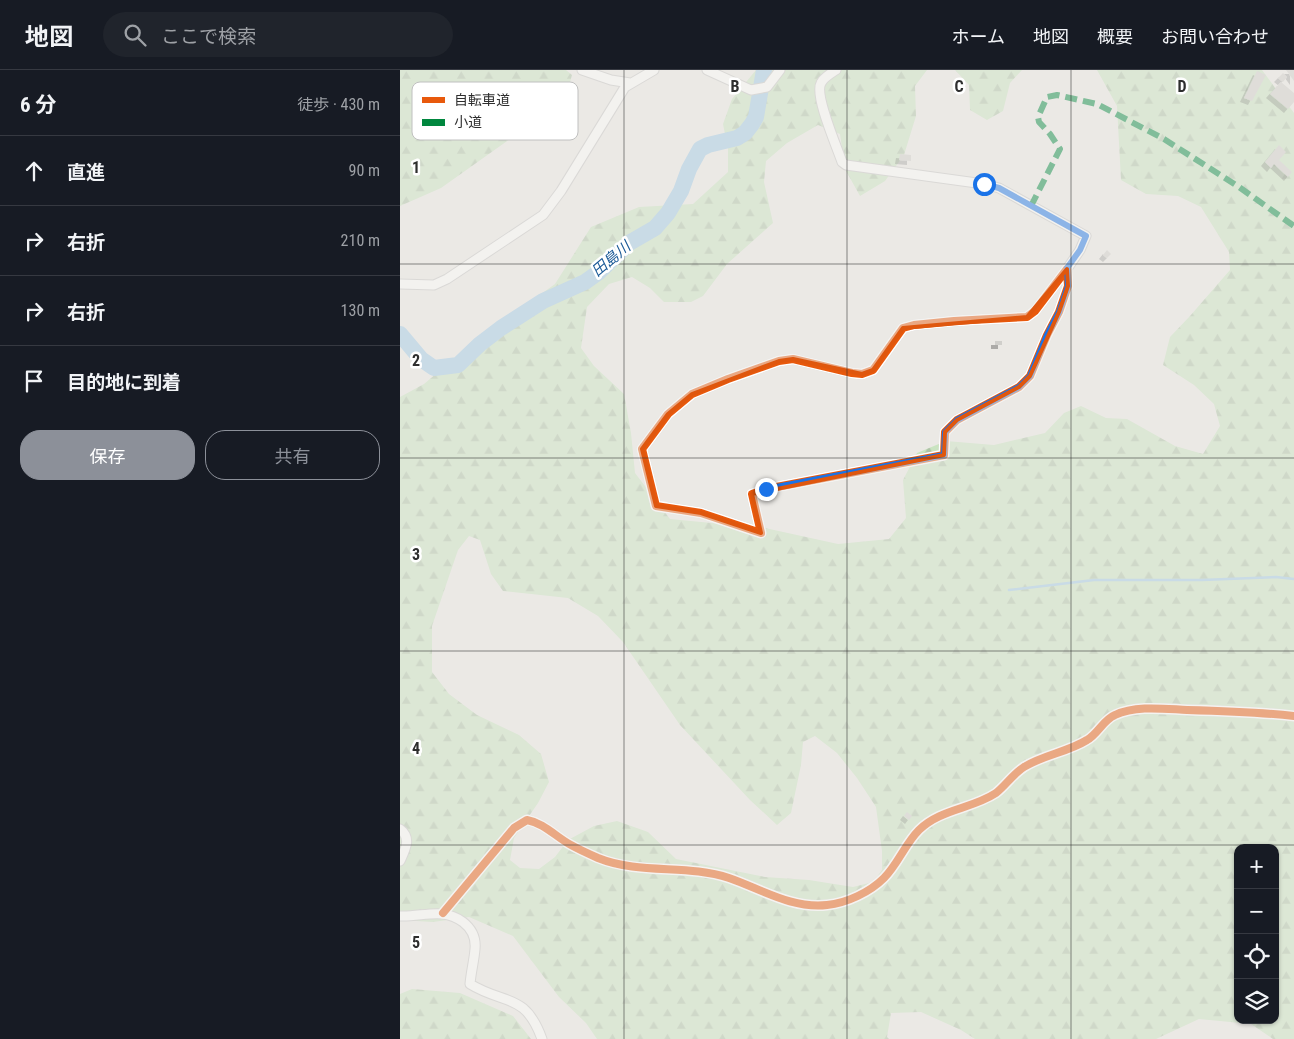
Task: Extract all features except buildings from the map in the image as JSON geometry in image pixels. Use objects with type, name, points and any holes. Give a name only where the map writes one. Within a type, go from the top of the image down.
[{"type":"street","points":[[582,70],[611,80],[630,83]]},
{"type":"street","points":[[400,284],[434,285],[447,279],[543,215],[620,94],[630,83],[654,70]]},
{"type":"street","points":[[707,70],[751,90],[767,87],[780,70]]},
{"type":"street","points":[[836,70],[821,83],[819,90],[842,162],[846,165],[984,184],[999,188],[1086,236],[1080,250],[1067,268],[1035,311],[1026,317],[954,320],[903,328],[872,370],[862,374],[793,359],[780,361],[728,379],[692,394],[668,414],[642,449],[656,506],[701,513],[761,534],[752,494],[766,489],[944,455],[945,432],[957,420],[1019,387],[1030,376],[1047,335],[1062,306],[1068,286],[1067,268]]},
{"type":"street","points":[[444,913],[514,828],[527,820],[537,822],[570,845],[599,858],[616,863],[641,868],[704,873],[727,878],[799,904],[826,906],[842,902],[867,891],[884,878],[919,830],[933,819],[982,800],[996,792],[1026,766],[1079,745],[1090,738],[1107,720],[1115,715],[1129,710],[1157,709],[1246,711],[1294,716]]},
{"type":"street","points":[[400,829],[406,835],[407,841],[406,850],[400,861]]},
{"type":"street","points":[[400,916],[444,913],[456,917],[468,926],[473,934],[476,948],[470,984],[480,990],[508,999],[523,1007],[537,1027],[542,1039]]},
{"type":"highlighted area","points":[[1067,269],[1068,286],[1059,312],[1030,376],[1019,387],[957,420],[945,432],[944,455],[752,494],[761,533],[701,513],[656,506],[642,449],[668,414],[692,394],[779,361],[793,359],[862,374],[873,370],[903,328],[1027,317]]},
{"type":"green space","points":[[400,70],[566,70],[572,75],[570,82],[412,82],[412,140],[509,140],[441,188],[400,206]]},
{"type":"green space","points":[[756,70],[927,70],[915,86],[916,116],[904,155],[885,181],[860,196],[845,169],[840,134],[818,125],[787,143],[766,161],[764,182],[773,223],[727,264],[703,296],[691,302],[664,302],[650,288],[632,277],[609,284],[587,307],[581,348],[594,366],[624,394],[631,433],[635,473],[670,519],[765,528],[838,544],[889,539],[906,518],[903,480],[917,453],[946,441],[994,445],[1045,433],[1064,413],[1081,406],[1106,418],[1127,419],[1175,446],[1203,454],[1220,426],[1214,404],[1194,385],[1163,365],[1170,337],[1230,270],[1229,252],[1201,207],[1178,196],[1146,194],[1121,180],[1117,106],[1097,70],[1262,70],[1294,113],[1294,1039],[1273,1039],[1251,1024],[1279,1024],[1279,844],[1234,844],[1234,1022],[1199,1019],[1156,1039],[975,1039],[961,1030],[921,1012],[891,1013],[887,1037],[889,1039],[597,1039],[586,1023],[559,997],[513,936],[469,917],[433,922],[400,920],[400,397],[424,384],[497,322],[555,284],[591,227],[639,207],[693,204],[728,172],[728,149],[723,124],[732,99]],"holes":[[[469,536],[480,540],[491,574],[503,591],[568,598],[598,616],[623,642],[680,725],[750,800],[777,825],[791,813],[801,765],[803,742],[815,736],[837,753],[857,778],[876,807],[882,851],[882,870],[873,882],[853,887],[809,880],[765,877],[676,859],[648,832],[617,821],[594,826],[568,840],[555,857],[539,869],[520,868],[510,860],[514,838],[538,803],[549,782],[541,754],[519,735],[477,715],[449,694],[432,672],[432,626],[458,550]]]},
{"type":"green space","points":[[955,70],[1022,70],[1010,83],[1003,111],[987,120],[970,110],[969,85]]},
{"type":"green space","points":[[412,989],[460,993],[513,1016],[531,1039],[400,1039],[400,994]]},
{"type":"waterway","name":"田島川","points":[[400,334],[421,359],[434,368],[458,365],[480,344],[501,328],[543,301],[585,282],[599,272],[629,243],[655,228],[668,213],[681,191],[689,169],[700,149],[708,145],[737,138],[745,133],[756,117],[764,70]]},
{"type":"waterway","points":[[1009,590],[1094,580],[1202,580],[1276,577],[1294,579]]},
{"type":"marked path","points":[[1031,206],[1060,149],[1039,122],[1038,117],[1047,97],[1057,95],[1097,104],[1164,139],[1239,187],[1294,226]]},
{"type":"cycle path","points":[[1067,269],[1068,286],[1059,312],[1030,376],[1019,387],[957,420],[945,432],[944,455],[766,489],[752,494],[761,533],[701,513],[656,506],[642,449],[668,414],[692,394],[779,361],[793,359],[862,374],[873,370],[903,328],[954,321],[1027,317],[1035,311],[1067,269]]},
{"type":"cycle path","points":[[443,913],[514,828],[527,820],[544,827],[581,850],[614,863],[647,868],[697,871],[729,878],[777,897],[801,904],[835,904],[858,896],[884,878],[914,836],[927,823],[946,813],[977,803],[996,793],[1024,767],[1039,759],[1080,744],[1115,715],[1132,710],[1151,708],[1294,716]]},
{"type":"route","points":[[766,489],[944,455],[945,432],[957,420],[1019,387],[1030,376],[1059,312],[1068,286],[1067,268],[1080,250],[1086,236],[999,188],[984,184]]}]
